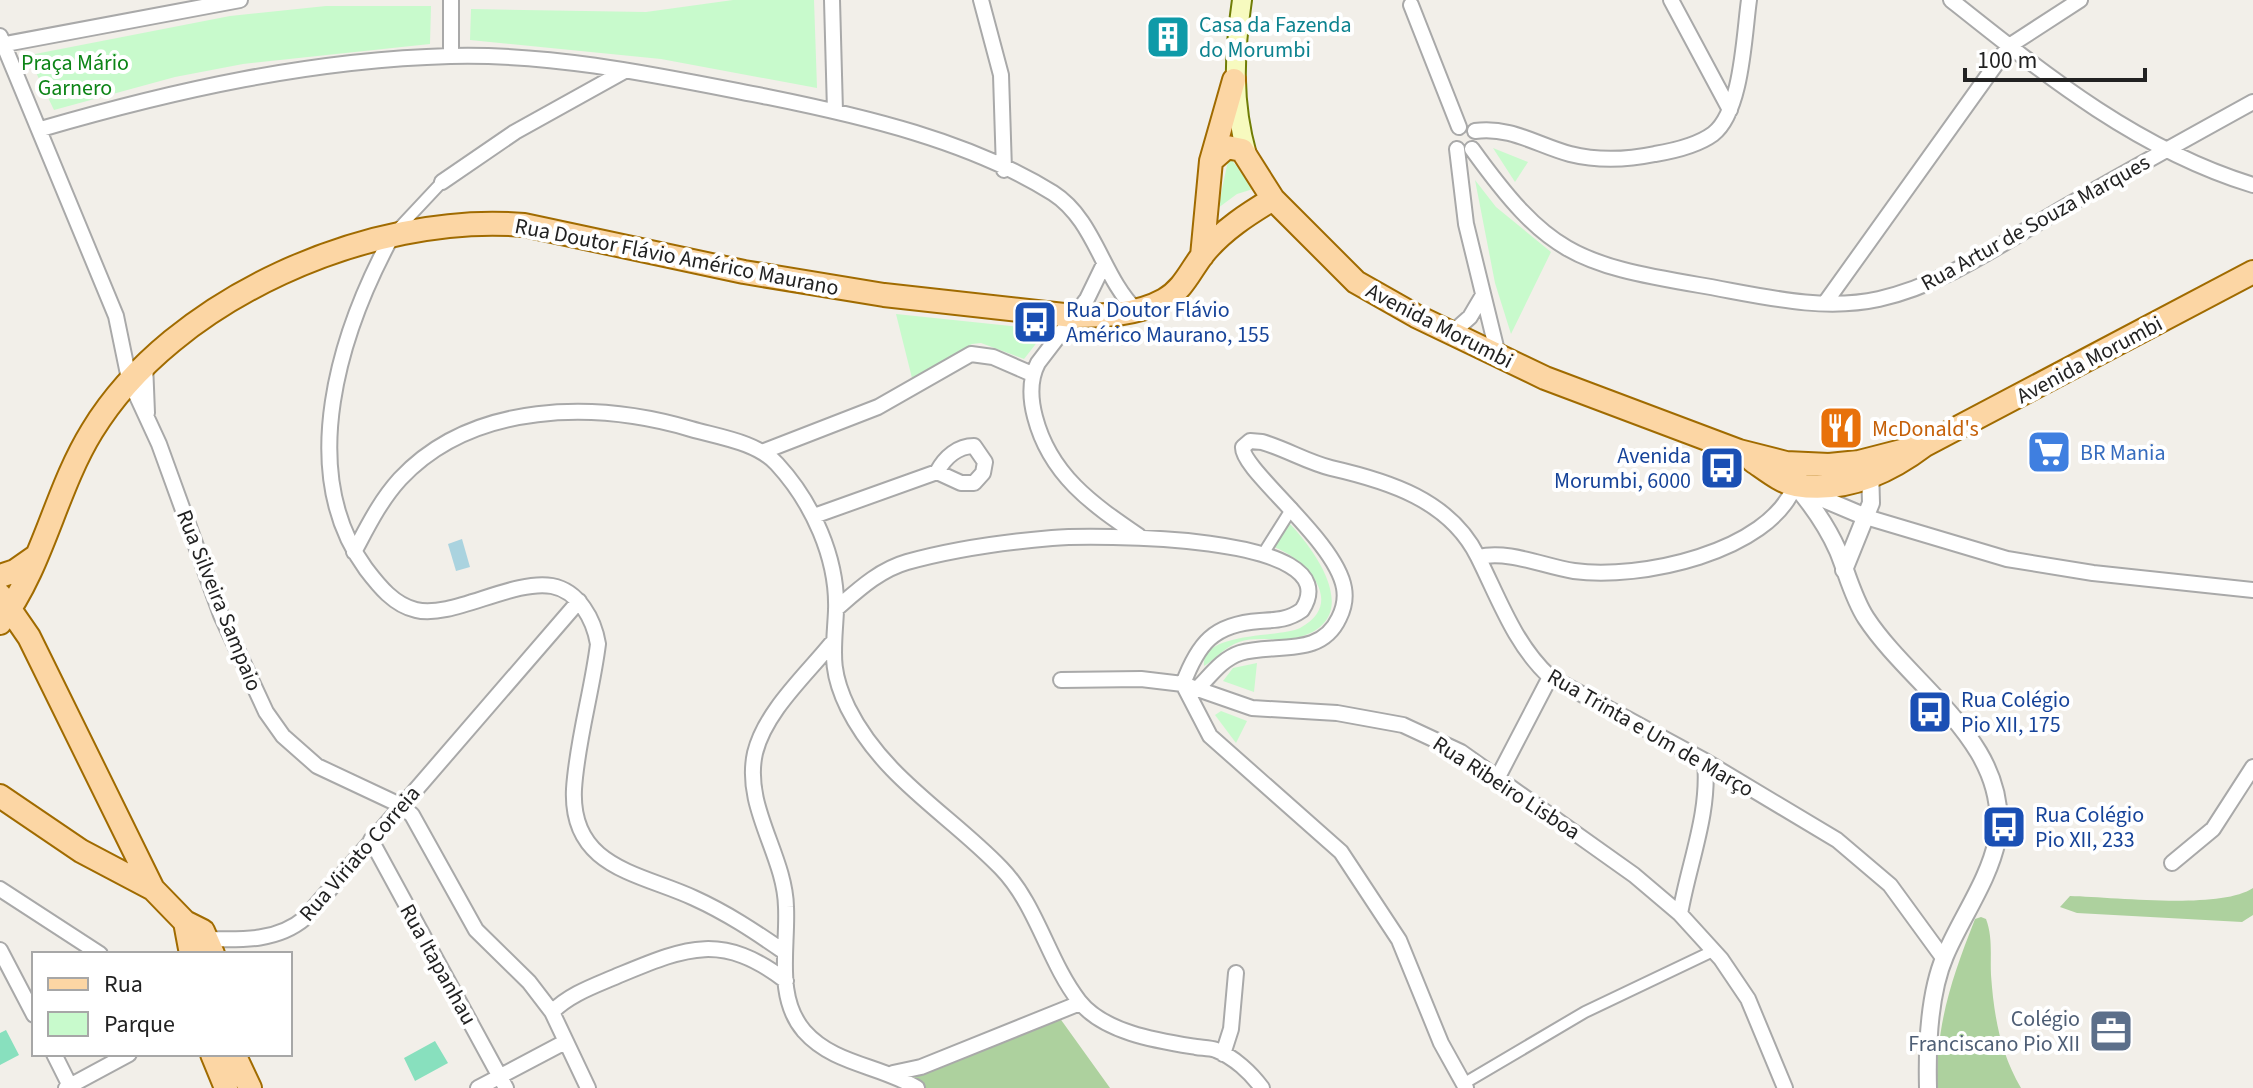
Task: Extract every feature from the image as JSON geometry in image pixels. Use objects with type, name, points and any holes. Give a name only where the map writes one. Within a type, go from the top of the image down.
[{"type":"main road","name":"Avenida Morumbi","points":[[1242,0],[1234,80],[1247,155],[1273,199],[1356,282],[1545,378],[1739,451],[1806,466],[1866,467],[1925,445],[2253,272]]},
{"type":"main road","points":[[1202,256],[1211,161],[1234,80]]},
{"type":"main road","points":[[1211,161],[1227,147],[1235,147],[1247,155]]},
{"type":"main road","name":"Rua Doutor Flávio Américo Maurano","points":[[4,609],[36,556],[91,432],[137,371],[208,316],[257,286],[332,253],[437,226],[493,222],[524,225],[783,279],[884,295],[1073,316],[1136,310],[1166,299],[1193,273],[1202,256],[1226,232],[1273,199]]},
{"type":"main road","points":[[1206,218],[1214,227],[1226,232]]},
{"type":"main road","name":"Avenida Morumbi","points":[[1739,451],[1795,485]]},
{"type":"main road","points":[[1795,485],[1810,472],[1866,467]]},
{"type":"main road","points":[[0,576],[15,571],[36,556]]},
{"type":"main road","name":"Rua Viriato Correia","points":[[4,609],[29,637],[153,889],[185,922],[203,931],[211,946]]},
{"type":"main road","points":[[0,796],[81,851],[153,889]]},
{"type":"main road","points":[[185,922],[191,952]]},
{"type":"main road","points":[[213,1056],[226,1088]]},
{"type":"main road","points":[[235,1056],[250,1088]]},
{"type":"street","points":[[137,371],[41,129],[1,41],[240,0]]},
{"type":"street","points":[[451,0],[451,56]]},
{"type":"street","points":[[832,0],[835,111]]},
{"type":"street","points":[[981,0],[1001,75],[1004,170]]},
{"type":"street","points":[[1671,0],[1730,110]]},
{"type":"street","points":[[1459,127],[1507,132],[1587,157],[1630,159],[1668,152],[1711,136],[1730,110],[1749,0]]},
{"type":"street","points":[[1951,0],[2079,100],[2168,150],[2253,185]]},
{"type":"street","points":[[1825,303],[2009,46],[2080,0]]},
{"type":"street","points":[[1411,5],[1459,127]]},
{"type":"street","points":[[41,129],[208,84],[298,70],[451,56],[537,61],[623,72],[835,111],[951,146],[1004,170],[1065,203],[1084,227],[1104,264],[1136,310]]},
{"type":"street","points":[[623,72],[515,132],[442,182],[392,236],[355,320],[330,416],[333,492],[339,520],[354,552],[389,595],[420,611],[536,586],[566,591],[579,601],[596,630],[598,644],[574,789],[578,820],[586,840],[608,864],[721,911],[783,951]]},
{"type":"street","name":"Rua Artur de Souza Marques","points":[[1465,149],[1539,230],[1555,243],[1606,268],[1791,301],[1825,303],[1880,299],[1930,282],[2253,102]]},
{"type":"street","points":[[1459,127],[1452,139],[1465,149]]},
{"type":"street","points":[[1465,149],[1477,142],[1475,131]]},
{"type":"street","points":[[1465,149],[1466,224],[1498,355]]},
{"type":"street","points":[[1104,264],[1092,291],[1032,374],[1034,413],[1051,458],[1072,487],[1139,536]]},
{"type":"street","points":[[1452,333],[1470,317],[1483,295]]},
{"type":"street","points":[[762,452],[878,407],[971,354],[993,357],[1032,374]]},
{"type":"street","name":"Rua Silveira Sampaio","points":[[137,371],[147,413],[221,615],[266,712],[283,736],[317,766],[400,805],[422,829],[456,899],[476,930],[529,982],[552,1012],[588,1088]]},
{"type":"street","name":"Rua Silveira Sampaio","points":[[137,371],[147,413]]},
{"type":"street","points":[[354,552],[377,507],[421,460],[454,439],[516,417],[568,412],[626,415],[669,422],[762,452],[790,478],[814,516],[829,558],[836,609],[831,644],[838,687],[864,738],[915,794],[1000,867],[1026,903],[1080,1003],[1105,1021],[1138,1035],[1216,1050],[1242,1066],[1262,1088]]},
{"type":"street","name":"Rua Trinta e Um de Março","points":[[1198,688],[1232,657],[1253,651],[1307,646],[1327,634],[1339,617],[1345,594],[1340,573],[1309,525],[1248,462],[1241,450],[1246,443],[1262,442],[1284,448],[1418,497],[1454,524],[1478,557],[1510,625],[1537,665],[1550,677],[1705,761],[1864,860],[1890,885],[1944,959]]},
{"type":"street","points":[[1844,570],[1866,517],[1866,467]]},
{"type":"street","points":[[814,516],[937,472]]},
{"type":"street","points":[[1795,485],[1819,500],[1866,517],[2007,559],[2093,573],[2253,590]]},
{"type":"street","points":[[1478,557],[1498,554],[1574,570],[1614,574],[1680,564],[1729,545],[1776,515],[1785,508],[1795,485]]},
{"type":"street","points":[[1795,485],[1824,521],[1863,614],[1879,637],[1961,726],[1979,752],[1998,800],[1996,844],[1944,959],[1934,1009],[1928,1088]]},
{"type":"street","points":[[1263,554],[1292,508]]},
{"type":"street","points":[[836,609],[881,573],[907,562],[1014,542],[1139,536],[1263,554],[1301,576],[1306,582],[1307,602],[1302,610],[1288,618],[1239,625],[1213,636],[1196,650],[1183,684],[1210,736],[1341,852],[1399,940],[1441,1043],[1465,1086],[1585,1012],[1713,951]]},
{"type":"street","name":"Rua Viriato Correia","points":[[211,946],[259,939],[291,928],[305,918],[579,601]]},
{"type":"street","points":[[831,644],[769,722],[755,755],[754,790],[786,900],[783,951],[786,981],[792,1010],[801,1028],[821,1047],[841,1060],[893,1073],[917,1088]]},
{"type":"street","points":[[1498,777],[1550,677]]},
{"type":"street","name":"Rua Ribeiro Lisboa","points":[[1061,680],[1141,679],[1183,684],[1252,708],[1337,713],[1403,725],[1443,742],[1498,777],[1634,875],[1680,914],[1713,951],[1748,999],[1785,1088]]},
{"type":"street","points":[[1680,914],[1689,861],[1705,810],[1705,761]]},
{"type":"street","points":[[2172,863],[2213,829],[2253,767]]},
{"type":"street","name":"Rua Itapanhau","points":[[371,840],[503,1082]]},
{"type":"street","points":[[0,889],[97,952]]},
{"type":"street","points":[[552,1012],[579,993],[670,954],[696,947],[746,957],[767,966],[786,981]]},
{"type":"street","points":[[0,950],[32,1011]]},
{"type":"street","points":[[1223,1054],[1231,1029],[1236,973]]},
{"type":"street","points":[[893,1073],[921,1067],[1080,1003]]},
{"type":"street","points":[[478,1088],[503,1082],[565,1042]]},
{"type":"street","points":[[55,1056],[69,1087],[125,1056]]},
{"type":"green space","points":[[733,0],[814,0],[817,88],[661,59],[470,40],[471,9],[646,12]]},
{"type":"green space","name":"Praça Mário Garnero","points":[[326,6],[431,6],[430,44],[243,64],[175,77],[54,110],[29,58],[35,54],[230,16]]},
{"type":"green space","points":[[1493,148],[1528,162],[1515,182]]},
{"type":"green space","points":[[1229,156],[1253,189],[1237,194],[1218,208]]},
{"type":"green space","points":[[1475,180],[1496,207],[1551,252],[1511,334],[1495,283]]},
{"type":"green space","points":[[896,314],[1039,329],[1042,336],[1024,359],[981,343],[972,344],[912,378]]},
{"type":"green space","points":[[1289,523],[1311,550],[1329,583],[1332,600],[1329,615],[1319,628],[1300,637],[1239,642],[1204,666],[1206,655],[1228,641],[1290,631],[1314,618],[1321,595],[1317,583],[1298,561],[1274,547]]},
{"type":"green space","points":[[1257,663],[1254,692],[1223,681],[1233,668]]},
{"type":"green space","points":[[1221,711],[1247,721],[1236,743],[1215,715]]},
{"type":"green space","points":[[2253,888],[2253,915],[2242,922],[2077,913],[2060,907],[2070,896],[2139,900],[2217,899]]},
{"type":"green space","points":[[1975,919],[1986,919],[1990,933],[1992,990],[1999,1033],[2021,1088],[1937,1088],[1939,1042],[1947,1001]]},
{"type":"green space","points":[[1059,1017],[1110,1088],[925,1088],[913,1078]]},
{"type":"green space","points":[[6,1030],[19,1055],[0,1065],[0,1033]]},
{"type":"green space","points":[[435,1041],[448,1063],[415,1081],[404,1058]]},
{"type":"water","points":[[462,539],[470,567],[456,571],[448,544]]},
{"type":"place","name":"Casa da Fazenda do Morumbi","points":[[1168,37]]},
{"type":"place","name":"Rua Doutor Flávio Américo Maurano, 155","points":[[1035,322]]},
{"type":"place","name":"McDonald's","points":[[1841,428]]},
{"type":"place","name":"BR Mania","points":[[2049,452]]},
{"type":"place","name":"Avenida Morumbi, 6000","points":[[1722,468]]},
{"type":"place","name":"Rua Colégio Pio XII, 175","points":[[1930,712]]},
{"type":"place","name":"Rua Colégio Pio XII, 233","points":[[2004,827]]},
{"type":"place","name":"Colégio Franciscano Pio XII","points":[[2111,1031]]}]
